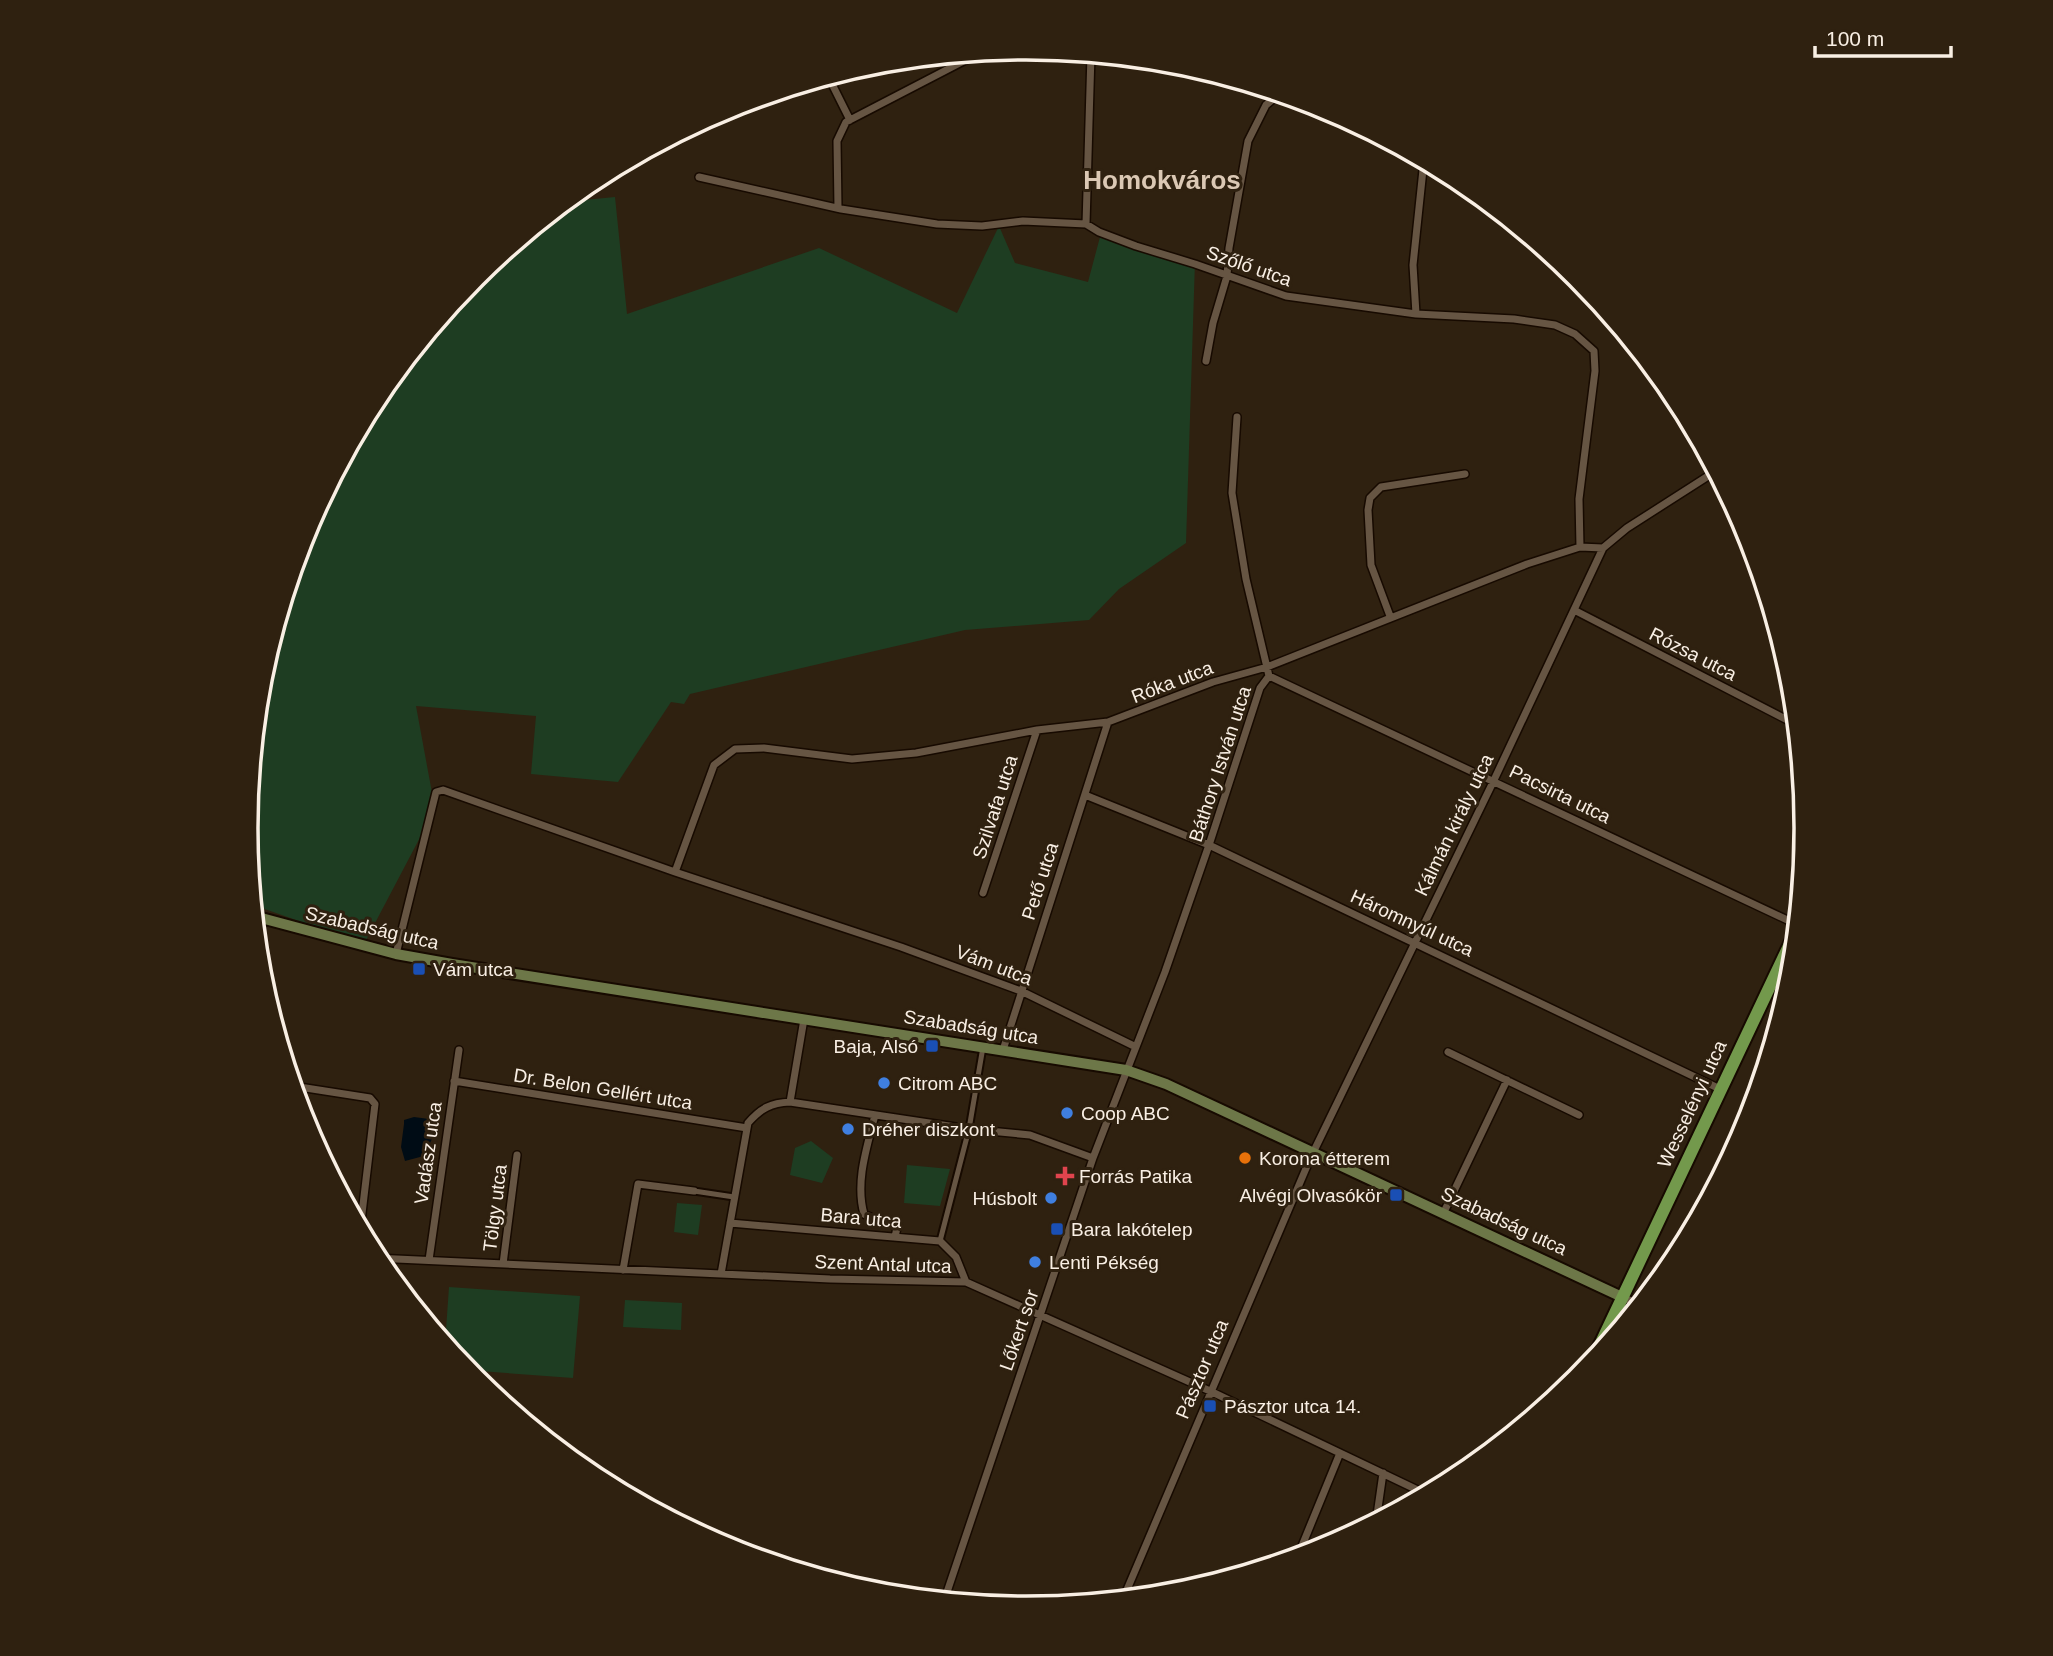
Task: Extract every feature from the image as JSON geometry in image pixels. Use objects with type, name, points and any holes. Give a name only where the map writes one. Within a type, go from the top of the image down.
[{"type":"main road","name":"Szabadság utca","points":[[264,919],[396,954],[1126,1070],[1166,1084],[1622,1297]]},
{"type":"main road","name":"Wesselényi utca","points":[[1604,1335],[1783,958]]},
{"type":"street","points":[[1086,224],[1091,62]]},
{"type":"street","points":[[838,208],[837,141],[840,130],[850,120],[961,63]]},
{"type":"street","points":[[832,85],[850,120]]},
{"type":"street","points":[[1206,361],[1213,323],[1227,276],[1229,248],[1248,141],[1266,104],[1272,99]]},
{"type":"street","points":[[1416,314],[1413,265],[1423,170]]},
{"type":"street","name":"Szőlő utca","points":[[699,177],[838,208],[937,223],[982,226],[1023,221],[1086,224],[1136,246],[1286,296],[1416,314],[1514,319],[1555,325],[1575,334],[1594,351],[1595,372],[1579,499],[1580,547]]},
{"type":"street","name":"Báthory István utca","points":[[1126,1070],[1209,845],[1260,688],[1269,676],[1246,579],[1232,493],[1237,417]]},
{"type":"street","points":[[1390,616],[1371,565],[1368,510],[1370,498],[1381,486],[1465,474]]},
{"type":"street","points":[[1603,548],[1627,528],[1709,475]]},
{"type":"street","name":"Róka utca","points":[[674,872],[714,765],[735,749],[764,748],[852,759],[916,753],[1037,730],[1108,722],[1213,682],[1267,667],[1390,616],[1527,564],[1580,547],[1603,548]]},
{"type":"street","name":"Kálmán király utca","points":[[1314,1153],[1603,548]]},
{"type":"street","name":"Rózsa utca","points":[[1574,610],[1787,720]]},
{"type":"street","name":"Pacsirta utca","points":[[1269,676],[1789,922]]},
{"type":"street","name":"Pető utca","points":[[1003,1050],[1108,722]]},
{"type":"street","name":"Szilvafa utca","points":[[983,893],[1037,730]]},
{"type":"street","name":"Vám utca","points":[[396,954],[436,792],[443,790],[674,872],[901,947],[1021,991],[1136,1047]]},
{"type":"street","name":"Háromnyúl utca","points":[[1085,795],[1209,845],[1720,1089]]},
{"type":"street","points":[[790,1102],[804,1019]]},
{"type":"street","points":[[966,1282],[956,1257],[940,1241],[969,1129],[983,1047]]},
{"type":"street","name":"Vadász utca","points":[[429,1261],[459,1050]]},
{"type":"street","points":[[1448,1052],[1578,1115]]},
{"type":"street","name":"Lőkert sor","points":[[947,1592],[1093,1157],[1126,1070]]},
{"type":"street","points":[[1444,1212],[1507,1080]]},
{"type":"street","name":"Dr. Belon Gellért utca","points":[[454,1081],[747,1128]]},
{"type":"street","points":[[304,1088],[370,1098],[375,1104],[362,1214]]},
{"type":"street","points":[[721,1274],[748,1122],[759,1110],[775,1103],[790,1102],[969,1129],[1030,1135],[1093,1157]]},
{"type":"street","points":[[875,1115],[859,1196],[864,1214],[876,1220],[898,1223],[895,1237]]},
{"type":"street","name":"Pásztor utca","points":[[1127,1590],[1285,1213],[1314,1153]]},
{"type":"street","name":"Tölgy utca","points":[[503,1264],[517,1155]]},
{"type":"street","points":[[623,1270],[638,1184],[734,1197]]},
{"type":"street","name":"Bara utca","points":[[730,1223],[940,1241]]},
{"type":"street","name":"Szent Antal utca","points":[[391,1259],[966,1282],[1210,1391],[1417,1490]]},
{"type":"street","name":"Szabadság utca","points":[[1622,1297],[1632,1301]]},
{"type":"street","points":[[1302,1545],[1340,1453]]},
{"type":"street","points":[[1378,1511],[1383,1473]]},
{"type":"green space","points":[[615,197],[627,314],[819,248],[957,313],[999,226],[1015,263],[1088,282],[1100,237],[1195,261],[1186,543],[1119,589],[1089,620],[965,630],[690,694],[684,704],[671,702],[618,782],[531,774],[536,716],[416,706],[435,809],[364,944],[263,909],[258,828],[265,728],[284,629],[316,534],[361,444],[417,360],[483,285],[520,250],[584,200]]},
{"type":"green space","points":[[811,1141],[833,1158],[822,1183],[790,1175],[795,1148]]},
{"type":"green space","points":[[907,1165],[950,1169],[940,1206],[904,1203]]},
{"type":"green space","points":[[677,1203],[702,1205],[698,1235],[674,1232]]},
{"type":"green space","points":[[449,1287],[580,1296],[573,1378],[483,1371],[446,1331]]},
{"type":"green space","points":[[625,1300],[682,1303],[681,1330],[623,1327]]},
{"type":"shaded area","points":[[414,1117],[429,1119],[435,1124],[437,1138],[430,1143],[435,1153],[405,1161],[401,1147],[404,1120]]},
{"type":"place","name":"Vám utca","points":[[419,969]]},
{"type":"place","name":"Baja, Alsó","points":[[932,1046]]},
{"type":"place","name":"Citrom ABC","points":[[884,1083]]},
{"type":"place","name":"Coop ABC","points":[[1067,1113]]},
{"type":"place","name":"Dréher diszkont","points":[[848,1129]]},
{"type":"place","name":"Korona étterem","points":[[1245,1158]]},
{"type":"place","name":"Forrás Patika","points":[[1065,1176]]},
{"type":"place","name":"Alvégi Olvasókör","points":[[1396,1195]]},
{"type":"place","name":"Húsbolt","points":[[1051,1198]]},
{"type":"place","name":"Bara lakótelep","points":[[1057,1229]]},
{"type":"place","name":"Lenti Pékség","points":[[1035,1262]]},
{"type":"place","name":"Pásztor utca 14.","points":[[1210,1406]]},
{"type":"district","name":"Homokváros","points":[[1162,180]]}]
